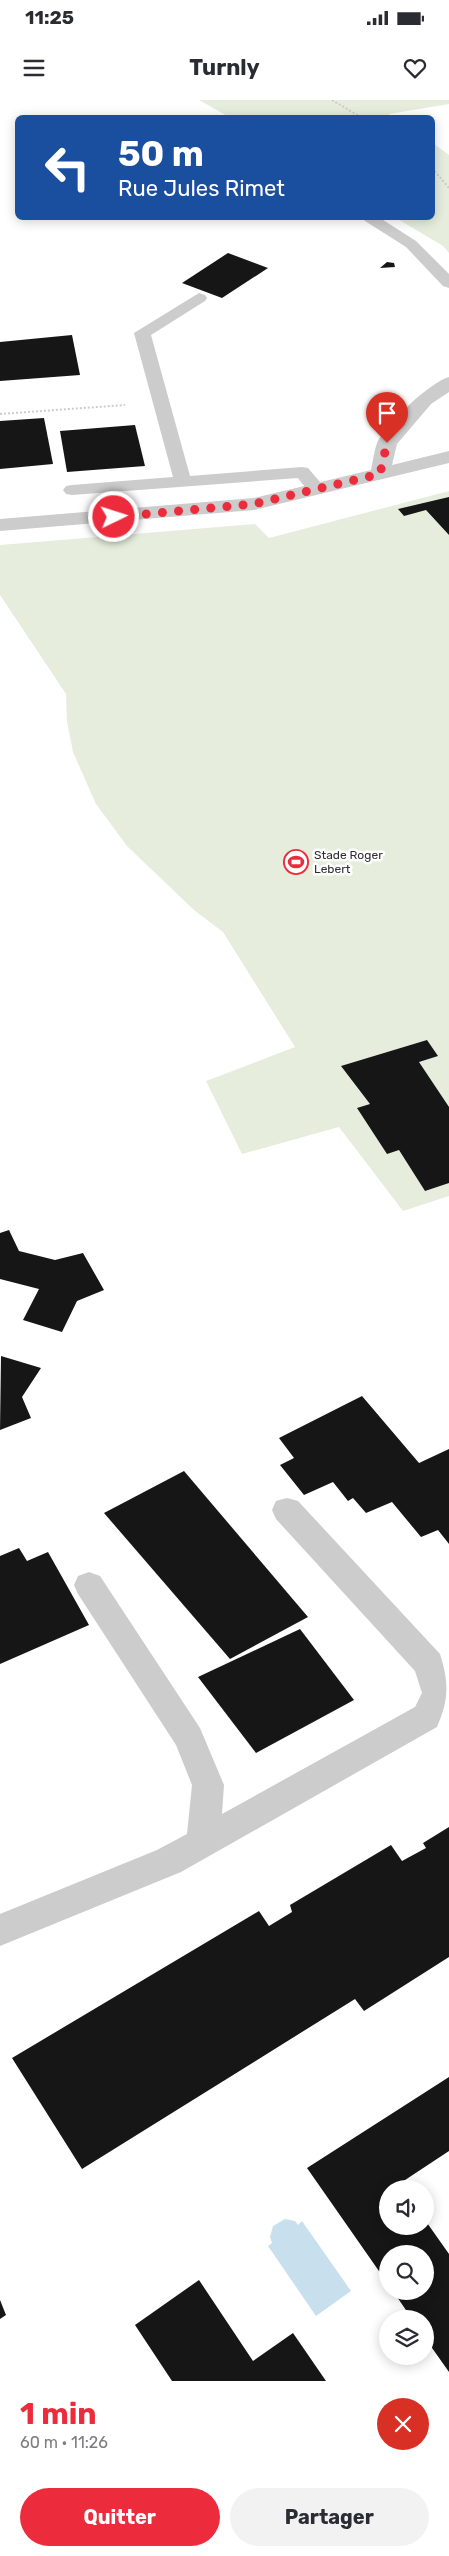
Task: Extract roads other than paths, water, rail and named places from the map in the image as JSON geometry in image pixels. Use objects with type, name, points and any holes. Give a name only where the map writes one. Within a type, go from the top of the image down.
[{"type":"street","points":[[380,474],[387,443],[424,400],[449,383]]},
{"type":"street","points":[[0,525],[254,504],[449,457]]},
{"type":"street","points":[[0,1930],[169,1861],[426,1717],[438,1694],[429,1664],[287,1510]]},
{"type":"street","points":[[89,1585],[189,1738],[208,1785],[203,1843]]},
{"type":"lane","points":[[373,220],[411,244],[449,283]]},
{"type":"lane","points":[[183,480],[142,333],[199,298]]},
{"type":"lane","points":[[72,490],[302,472],[317,489]]},
{"type":"water","points":[[285,2219],[295,2221],[298,2225],[302,2221],[351,2291],[316,2316],[268,2246],[272,2243],[270,2237],[273,2226]]},
{"type":"place","name":"Stade Roger Lebert","points":[[296,862]]}]
